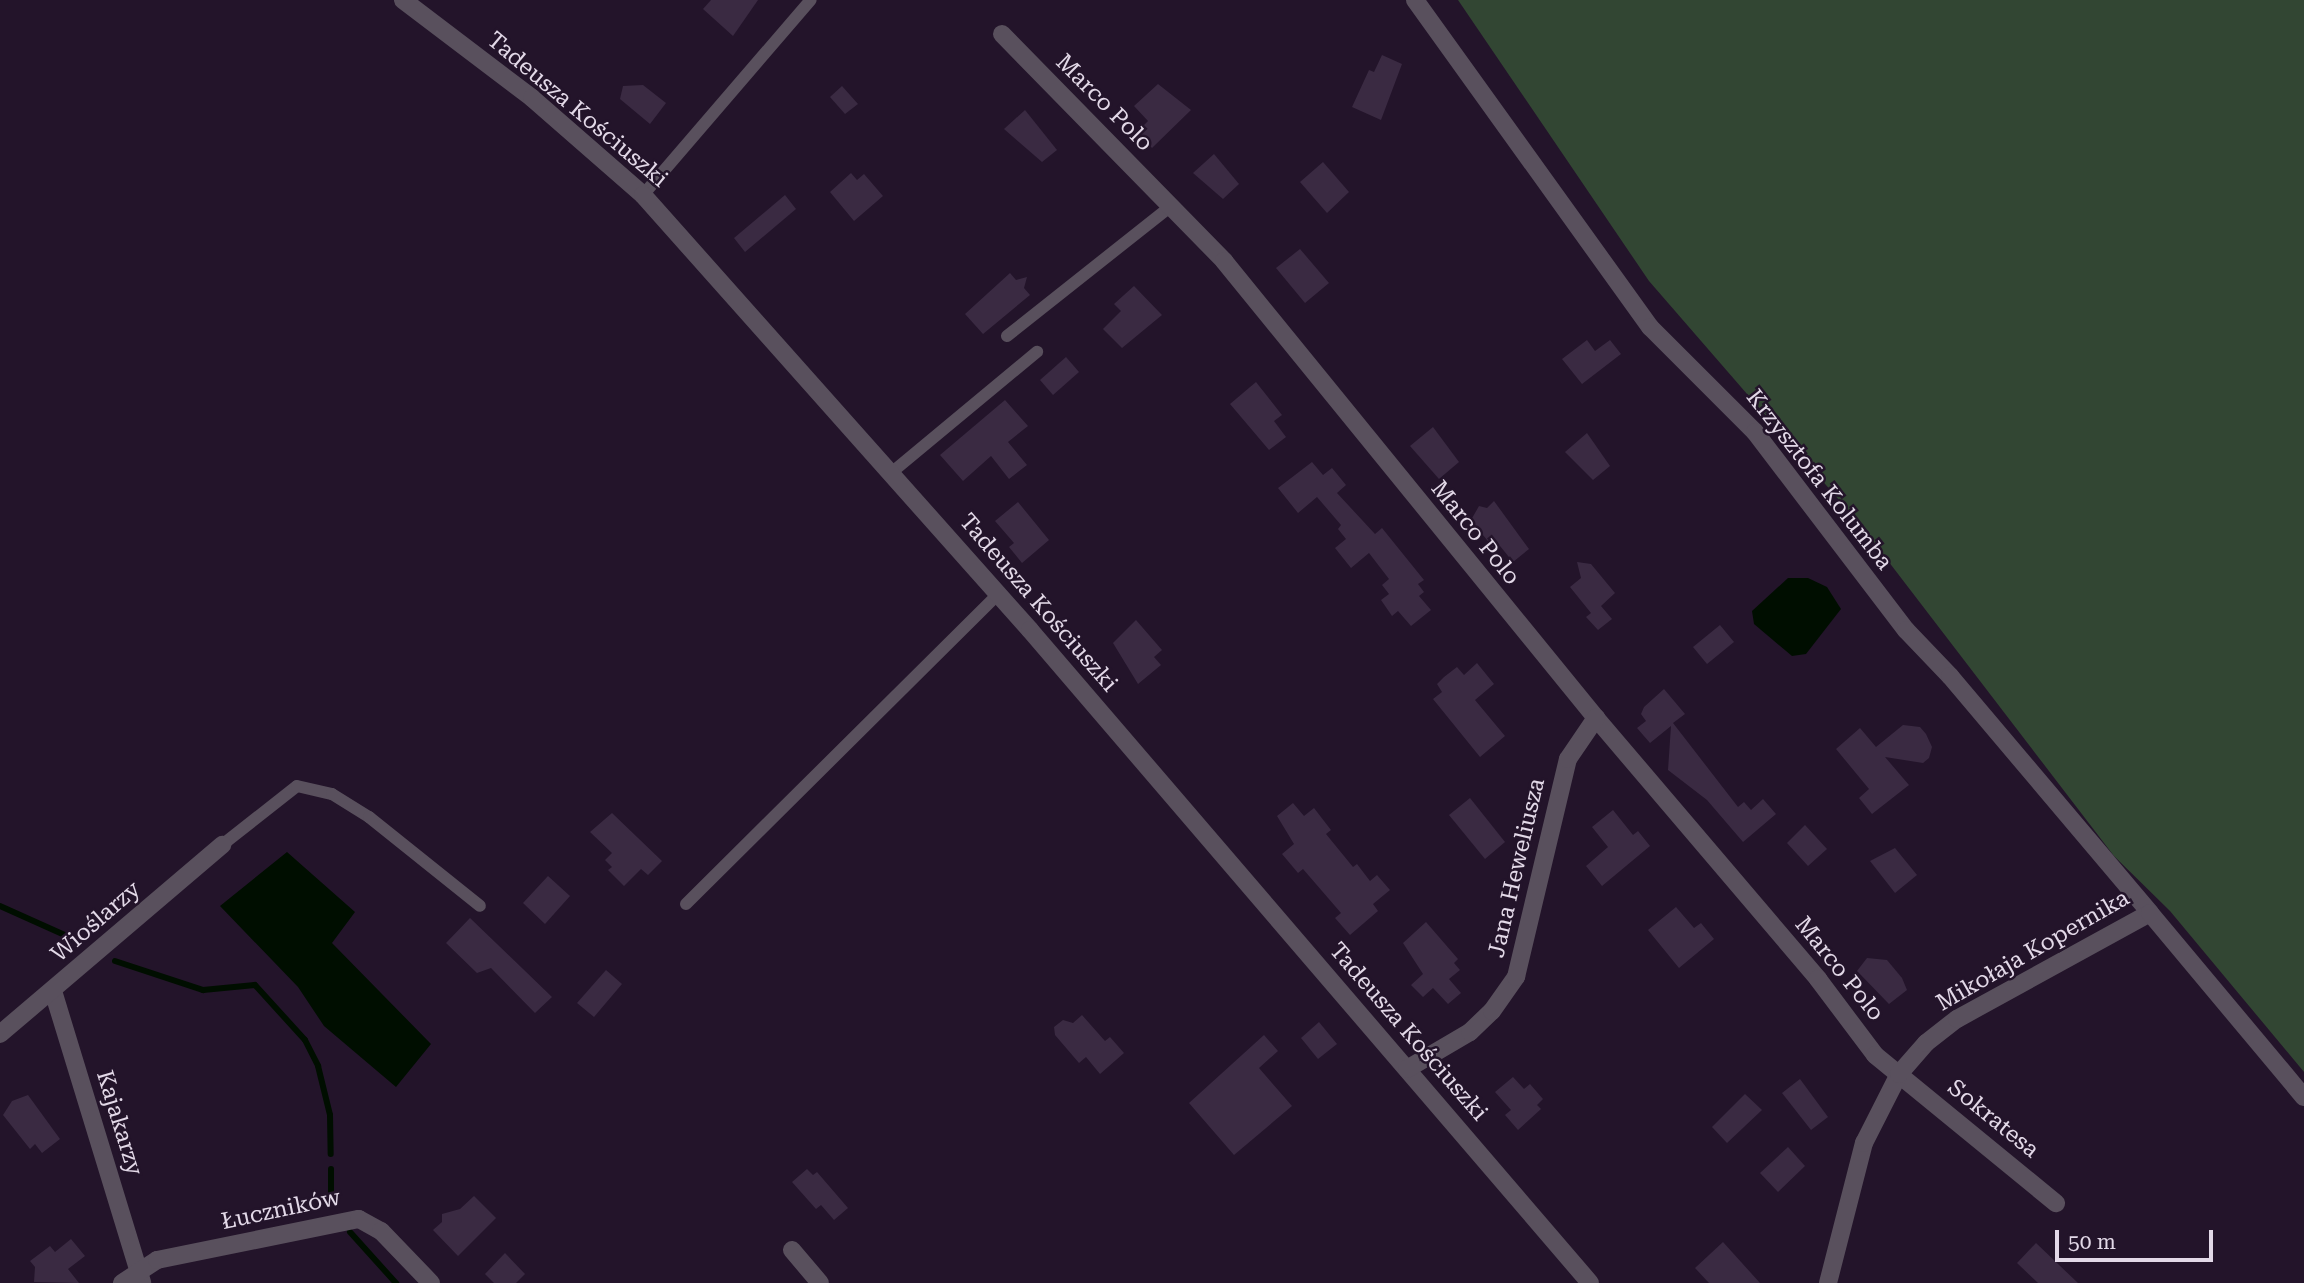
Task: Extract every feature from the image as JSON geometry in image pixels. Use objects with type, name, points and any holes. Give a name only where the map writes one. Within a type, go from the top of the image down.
[{"type":"street","name":"Tadeusza Kościuszki","points":[[403,0],[532,98],[643,195],[998,594],[1590,1283]]},
{"type":"street","name":"Krzysztofa Kolumba","points":[[1415,0],[1650,327],[1755,432],[1906,630],[1950,676],[2150,912]]},
{"type":"street","name":"Marco Polo","points":[[1002,34],[1224,261],[1596,718],[1818,979],[1875,1055],[1899,1074]]},
{"type":"street","name":"Jana Heweliusza","points":[[1407,1069],[1470,1032],[1492,1011],[1516,977],[1568,759],[1596,718]]},
{"type":"street","name":"Wioślarzy","points":[[0,1034],[222,845]]},
{"type":"street","name":"Mikołaja Kopernika","points":[[1828,1283],[1864,1143],[1899,1074],[1926,1043],[1957,1019],[2150,912],[2304,1097]]},
{"type":"street","name":"Kajakarzy","points":[[52,991],[139,1276]]},
{"type":"street","name":"Sokratesa","points":[[1899,1074],[2056,1203]]},
{"type":"street","name":"Łuczników","points":[[122,1283],[139,1276],[157,1260],[359,1219],[382,1231],[431,1283]]},
{"type":"street","points":[[792,1250],[820,1283]]},
{"type":"lane","points":[[643,195],[811,0]]},
{"type":"lane","points":[[1007,336],[1172,205]]},
{"type":"lane","points":[[891,473],[1037,352]]},
{"type":"lane","points":[[686,904],[998,594]]},
{"type":"lane","points":[[222,845],[297,786],[331,794],[369,817],[480,906]]},
{"type":"green space","points":[[1458,0],[2304,0],[2304,1072],[2170,911],[2114,856],[1859,523],[1649,281]]},
{"type":"shaded area","points":[[1788,578],[1808,578],[1827,587],[1841,609],[1806,654],[1792,656],[1754,624],[1752,611]]},
{"type":"shaded area","points":[[287,852],[355,912],[332,943],[431,1044],[396,1087],[324,1026],[298,987],[220,906]]},
{"type":"building","points":[[711,0],[758,0],[733,36],[703,9]]},
{"type":"building","points":[[1382,55],[1402,64],[1381,120],[1352,107],[1369,70],[1374,72]]},
{"type":"building","points":[[1158,84],[1191,110],[1152,148],[1137,132],[1148,121],[1134,106]]},
{"type":"building","points":[[643,85],[666,103],[650,124],[620,99],[623,86]]},
{"type":"building","points":[[842,86],[858,104],[845,114],[830,97]]},
{"type":"building","points":[[1025,110],[1057,150],[1042,162],[1004,129]]},
{"type":"building","points":[[1214,154],[1239,184],[1223,199],[1193,173]]},
{"type":"building","points":[[1323,162],[1349,192],[1327,213],[1300,182]]},
{"type":"building","points":[[851,173],[857,180],[864,174],[883,196],[854,221],[830,192]]},
{"type":"building","points":[[785,195],[796,209],[745,252],[734,238]]},
{"type":"building","points":[[1300,249],[1329,283],[1305,303],[1276,268]]},
{"type":"building","points":[[1010,273],[1016,280],[1027,277],[1024,288],[1030,295],[983,334],[965,314]]},
{"type":"building","points":[[1134,286],[1162,315],[1122,348],[1103,329],[1121,311],[1114,304]]},
{"type":"building","points":[[1587,340],[1595,351],[1610,340],[1621,354],[1582,384],[1562,359]]},
{"type":"building","points":[[1066,357],[1079,372],[1053,395],[1040,380]]},
{"type":"building","points":[[1256,382],[1282,415],[1274,421],[1286,437],[1269,450],[1230,404]]},
{"type":"building","points":[[1005,400],[1028,426],[1008,442],[1027,465],[1009,479],[991,456],[963,481],[940,455]]},
{"type":"building","points":[[1433,427],[1459,462],[1439,479],[1410,446]]},
{"type":"building","points":[[1587,433],[1610,466],[1593,480],[1565,452]]},
{"type":"building","points":[[1312,462],[1323,475],[1332,468],[1346,485],[1337,493],[1375,534],[1382,528],[1424,580],[1418,584],[1424,592],[1419,596],[1431,610],[1411,626],[1398,611],[1392,616],[1381,600],[1389,594],[1382,585],[1389,579],[1369,553],[1351,568],[1335,548],[1346,539],[1338,529],[1341,525],[1317,497],[1298,513],[1278,488]]},
{"type":"building","points":[[1494,501],[1529,549],[1513,562],[1500,546],[1495,550],[1471,520],[1479,506],[1487,508]]},
{"type":"building","points":[[1018,502],[1049,540],[1022,563],[1009,547],[1014,543],[995,521]]},
{"type":"building","points":[[1577,562],[1591,564],[1615,593],[1601,606],[1612,619],[1598,630],[1586,617],[1591,613],[1570,587],[1581,578]]},
{"type":"building","points":[[1136,620],[1162,650],[1154,657],[1161,665],[1138,684],[1113,643]]},
{"type":"building","points":[[1720,625],[1734,642],[1707,664],[1693,647]]},
{"type":"building","points":[[1477,663],[1494,684],[1475,700],[1505,736],[1480,757],[1433,699],[1442,692],[1437,684],[1444,677],[1457,667],[1464,675]]},
{"type":"building","points":[[1664,689],[1685,714],[1673,723],[1738,807],[1744,802],[1751,810],[1763,799],[1776,814],[1743,842],[1707,800],[1668,770],[1671,726],[1650,743],[1637,728],[1646,721],[1641,714],[1644,707]]},
{"type":"building","points":[[1903,725],[1920,727],[1926,734],[1932,747],[1929,758],[1923,763],[1885,757],[1909,785],[1872,814],[1859,798],[1869,789],[1836,749],[1860,728],[1876,747]]},
{"type":"building","points":[[1470,798],[1505,842],[1485,859],[1449,815]]},
{"type":"building","points":[[1293,803],[1304,816],[1314,808],[1331,830],[1326,834],[1353,867],[1357,864],[1370,881],[1377,875],[1390,890],[1373,904],[1378,911],[1350,935],[1335,918],[1341,913],[1303,869],[1298,873],[1282,854],[1294,844],[1277,816]]},
{"type":"building","points":[[1613,810],[1633,835],[1638,831],[1650,846],[1602,886],[1586,866],[1608,847],[1592,827]]},
{"type":"building","points":[[612,813],[662,861],[648,875],[641,869],[624,886],[608,870],[612,867],[605,860],[612,853],[590,832]]},
{"type":"building","points":[[1805,825],[1827,849],[1808,866],[1787,843]]},
{"type":"building","points":[[1895,848],[1917,875],[1895,893],[1870,861]]},
{"type":"building","points":[[548,876],[570,896],[545,924],[523,903]]},
{"type":"building","points":[[1676,907],[1694,928],[1701,923],[1714,939],[1679,968],[1648,930]]},
{"type":"building","points":[[470,918],[552,997],[535,1013],[491,968],[477,973],[446,943]]},
{"type":"building","points":[[1426,922],[1458,959],[1454,963],[1460,970],[1449,979],[1461,993],[1448,1004],[1433,988],[1423,997],[1411,985],[1423,974],[1403,943]]},
{"type":"building","points":[[1867,958],[1887,960],[1902,978],[1907,990],[1889,1004],[1857,971]]},
{"type":"building","points":[[606,970],[622,984],[594,1017],[577,1003]]},
{"type":"building","points":[[1082,1015],[1105,1041],[1110,1037],[1124,1053],[1100,1074],[1086,1057],[1079,1063],[1055,1035],[1054,1027],[1063,1020],[1073,1023]]},
{"type":"building","points":[[1319,1022],[1337,1044],[1318,1059],[1301,1038]]},
{"type":"building","points":[[1264,1035],[1278,1051],[1259,1068],[1292,1106],[1234,1155],[1189,1103]]},
{"type":"building","points":[[1513,1077],[1524,1089],[1530,1084],[1543,1099],[1537,1105],[1541,1109],[1518,1130],[1505,1115],[1511,1110],[1495,1092]]},
{"type":"building","points":[[1800,1079],[1828,1117],[1811,1130],[1782,1093]]},
{"type":"building","points":[[1745,1094],[1762,1110],[1727,1143],[1712,1127]]},
{"type":"building","points":[[28,1095],[60,1139],[42,1153],[35,1144],[30,1149],[3,1115],[12,1101]]},
{"type":"building","points":[[1788,1147],[1805,1166],[1778,1192],[1760,1173]]},
{"type":"building","points":[[807,1169],[813,1175],[817,1172],[848,1208],[834,1220],[821,1205],[816,1209],[792,1182]]},
{"type":"building","points":[[474,1196],[496,1218],[458,1256],[433,1230],[442,1222],[442,1214],[460,1209]]},
{"type":"building","points":[[71,1239],[85,1256],[68,1269],[79,1283],[34,1282],[35,1267],[30,1261],[50,1246],[55,1252]]},
{"type":"building","points":[[1723,1242],[1760,1283],[1709,1283],[1695,1268]]},
{"type":"building","points":[[2036,1243],[2078,1283],[2038,1283],[2017,1263]]},
{"type":"building","points":[[505,1253],[525,1274],[516,1283],[494,1283],[485,1274]]},
{"type":"waterway","points":[[0,906],[78,941]]},
{"type":"waterway","points":[[115,961],[203,990],[255,985],[305,1040],[318,1066],[330,1115],[331,1154]]},
{"type":"waterway","points":[[331,1169],[331,1202]]},
{"type":"waterway","points":[[350,1232],[396,1283]]}]
